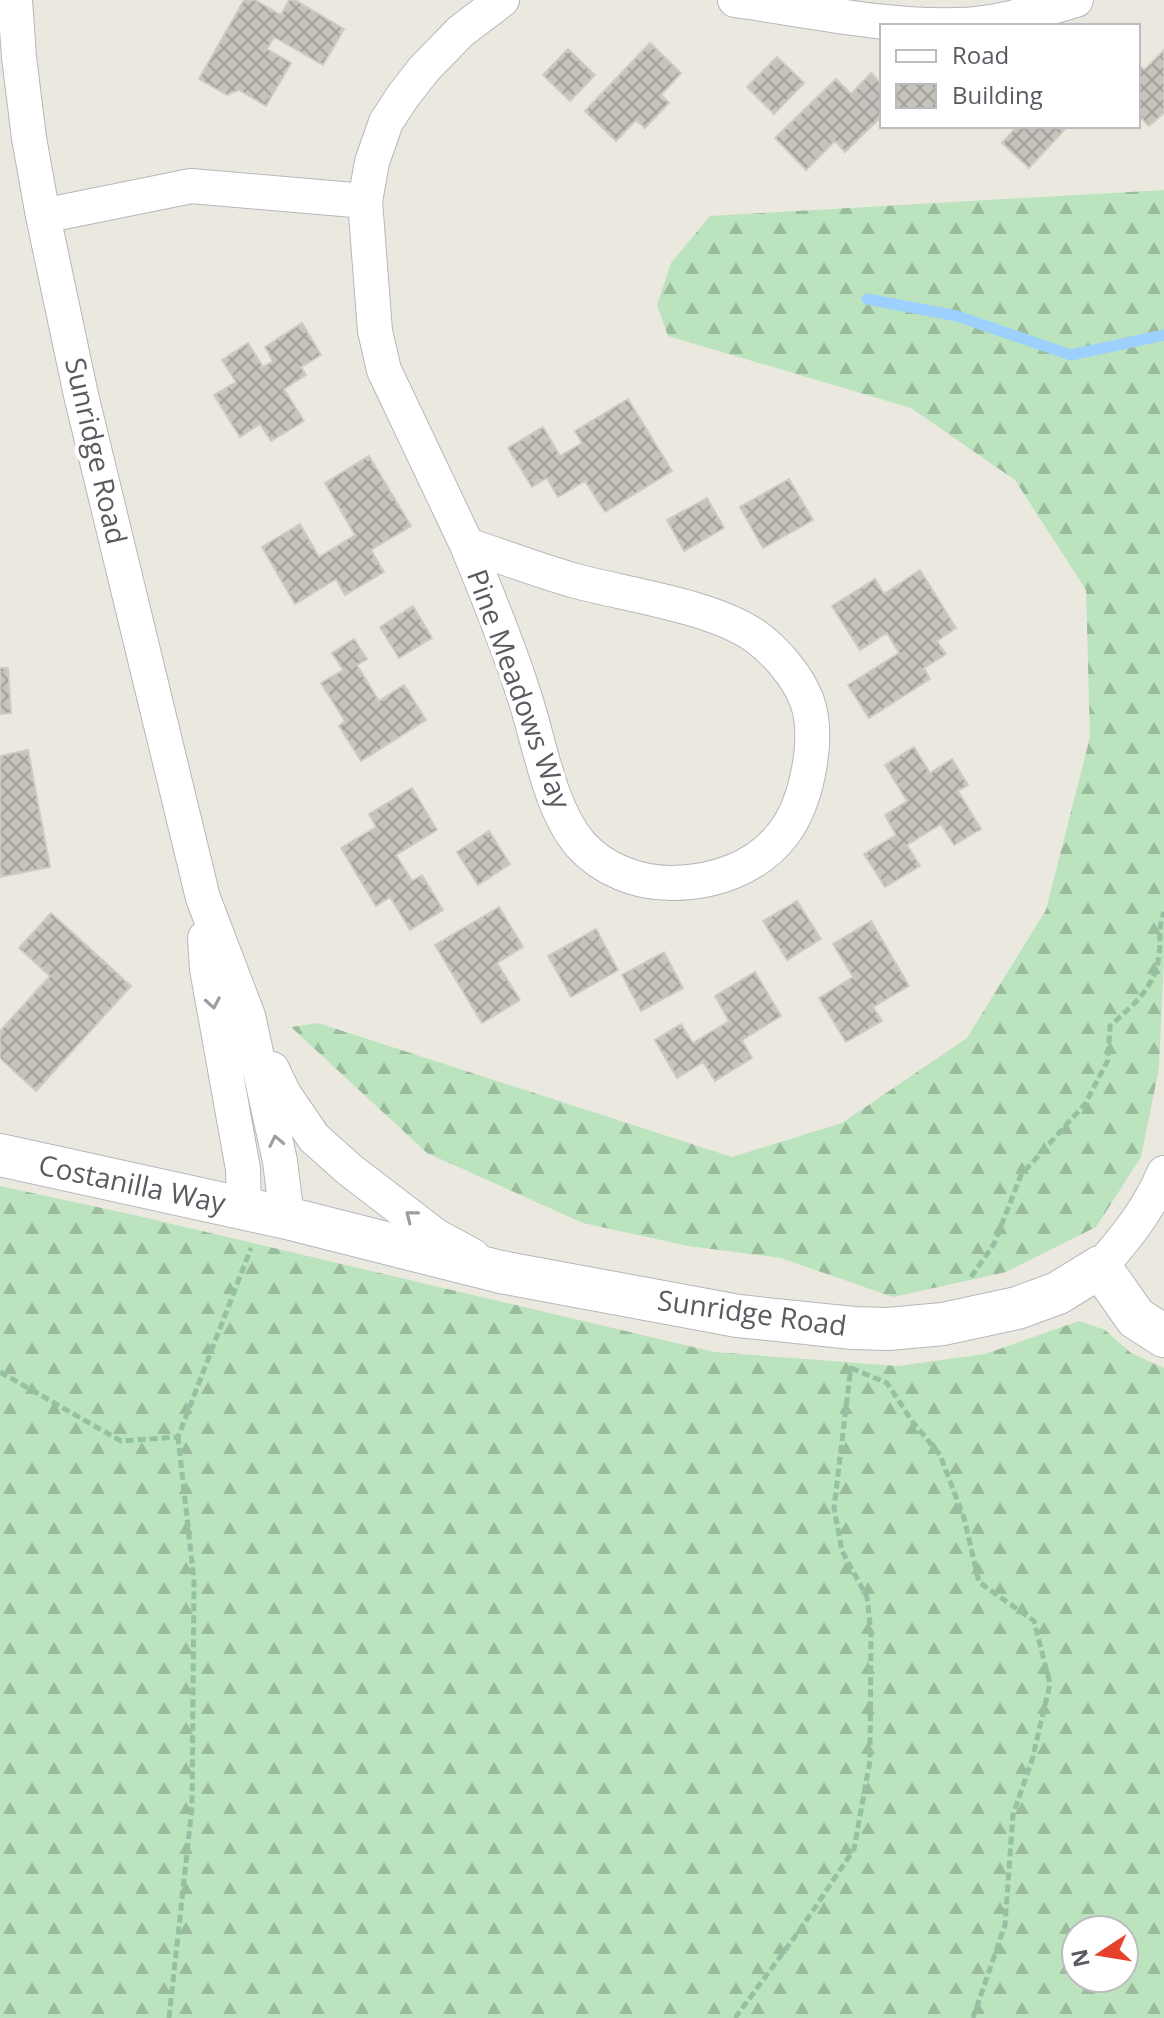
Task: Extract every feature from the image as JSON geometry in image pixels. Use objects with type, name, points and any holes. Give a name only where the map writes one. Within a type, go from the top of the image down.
[{"type":"street","name":"Sunridge Road","points":[[15,0],[19,57],[43,216],[81,395],[203,898],[248,1016],[280,1161],[265,1213]]},
{"type":"street","name":"Pine Meadows Way","points":[[467,545],[573,580],[718,616],[755,636],[789,669],[807,702],[812,746],[807,779],[798,809],[783,835],[761,856],[739,869],[717,878],[685,883],[652,883],[629,877],[607,866],[580,844],[562,814],[523,691],[467,545],[384,370],[375,331],[365,201],[372,162],[386,122],[424,69],[461,31],[502,0]]},
{"type":"street","points":[[735,0],[911,24]]},
{"type":"street","points":[[972,24],[1017,17],[1076,0]]},
{"type":"street","points":[[43,216],[191,186],[365,201]]},
{"type":"street","name":"Sunridge Road","points":[[203,898],[207,969],[243,1169],[265,1213],[501,1272],[738,1316],[852,1348],[888,1329],[943,1324],[1017,1308],[1058,1293],[1100,1267],[1124,1240],[1145,1211],[1164,1173]]},
{"type":"street","points":[[248,1016],[284,1094],[314,1138],[350,1170],[436,1236],[501,1272]]},
{"type":"street","name":"Costanilla Way","points":[[0,1155],[265,1213]]},
{"type":"street","points":[[1100,1267],[1136,1318],[1164,1336]]},
{"type":"path","points":[[943,1324],[994,1244],[1021,1175],[1085,1104],[1108,1060],[1110,1026],[1145,995],[1159,958],[1159,924],[1164,912]]},
{"type":"path","points":[[169,2018],[192,1807],[194,1580],[178,1437],[265,1213]]},
{"type":"path","points":[[735,2018],[854,1849],[870,1761],[871,1633],[867,1597],[842,1551],[834,1508],[852,1348]]},
{"type":"path","points":[[852,1348],[887,1383],[940,1455],[964,1518],[979,1582],[1034,1621],[1050,1684],[1032,1760],[1013,1815],[1005,1925],[973,2018]]},
{"type":"path","points":[[0,1372],[121,1441],[178,1437]]},
{"type":"green space","points":[[1164,190],[1164,958],[1159,1068],[1141,1157],[1096,1227],[1006,1272],[893,1297],[781,1258],[688,1246],[583,1223],[427,1153],[291,1027],[318,1023],[732,1157],[842,1123],[967,1038],[1046,910],[1090,737],[1086,590],[1015,480],[911,408],[668,336],[657,305],[671,263],[710,216]]},
{"type":"green space","points":[[0,1186],[714,1352],[898,1366],[985,1354],[1079,1321],[1105,1330],[1131,1353],[1164,1368],[1164,2018],[0,2018]]},
{"type":"building","points":[[244,0],[255,0],[281,15],[289,0],[295,0],[344,29],[323,65],[274,37],[267,49],[291,63],[266,106],[239,90],[227,95],[199,79]]},
{"type":"building","points":[[650,43],[681,73],[661,95],[669,103],[645,128],[636,120],[616,141],[585,111]]},
{"type":"building","points":[[568,49],[595,75],[570,101],[543,75]]},
{"type":"building","points":[[1164,50],[1164,113],[1149,126],[1140,117],[1140,66],[1144,70]]},
{"type":"building","points":[[777,57],[804,83],[774,114],[747,87]]},
{"type":"building","points":[[871,73],[880,83],[880,118],[845,152],[835,141],[806,170],[775,138],[836,79],[851,94]]},
{"type":"building","points":[[1015,128],[1066,128],[1029,168],[1002,143]]},
{"type":"building","points":[[302,323],[321,355],[301,367],[306,375],[284,389],[304,421],[271,441],[260,424],[240,437],[214,395],[236,382],[222,360],[248,343],[263,367],[273,361],[265,347]]},
{"type":"building","points":[[628,399],[672,471],[605,512],[585,481],[558,497],[547,478],[532,487],[508,448],[543,427],[560,456],[582,443],[575,431]]},
{"type":"building","points":[[369,456],[411,526],[371,550],[384,572],[345,595],[336,579],[295,604],[262,547],[300,524],[319,557],[355,535],[325,483]]},
{"type":"building","points":[[789,479],[813,520],[763,548],[740,507]]},
{"type":"building","points":[[707,498],[724,528],[684,551],[667,520]]},
{"type":"building","points":[[920,570],[956,628],[937,641],[946,654],[924,668],[930,679],[869,718],[848,685],[899,653],[887,633],[860,650],[832,606],[875,579],[884,594]]},
{"type":"building","points":[[413,606],[432,638],[399,658],[380,627]]},
{"type":"building","points":[[354,639],[367,659],[357,665],[379,701],[404,685],[426,720],[361,761],[339,726],[345,721],[321,683],[343,670],[332,653]]},
{"type":"building","points":[[0,668],[8,668],[11,713],[0,714]]},
{"type":"building","points":[[914,747],[930,773],[952,759],[968,785],[958,791],[981,829],[954,845],[941,824],[907,845],[920,866],[885,887],[864,854],[896,835],[885,815],[907,801],[885,765]]},
{"type":"building","points":[[28,750],[50,867],[0,877],[0,756]]},
{"type":"building","points":[[412,788],[437,830],[396,855],[412,881],[422,875],[443,910],[410,930],[390,897],[376,906],[341,848],[376,827],[369,814]]},
{"type":"building","points":[[489,831],[510,864],[478,885],[457,852]]},
{"type":"building","points":[[797,901],[821,939],[787,960],[763,921]]},
{"type":"building","points":[[499,907],[523,947],[497,963],[520,1000],[482,1023],[435,945]]},
{"type":"building","points":[[51,913],[131,986],[36,1091],[0,1058],[0,1031],[50,976],[19,948]]},
{"type":"building","points":[[871,921],[909,986],[873,1007],[882,1021],[846,1042],[819,998],[853,977],[833,944]]},
{"type":"building","points":[[596,929],[618,970],[571,997],[548,956]]},
{"type":"building","points":[[664,952],[683,988],[641,1011],[622,975]]},
{"type":"building","points":[[755,972],[781,1016],[742,1040],[752,1058],[715,1081],[703,1062],[677,1078],[655,1040],[681,1024],[693,1043],[729,1021],[715,996]]},
{"type":"waterway","points":[[867,299],[957,316],[1071,355],[1164,335]]}]
